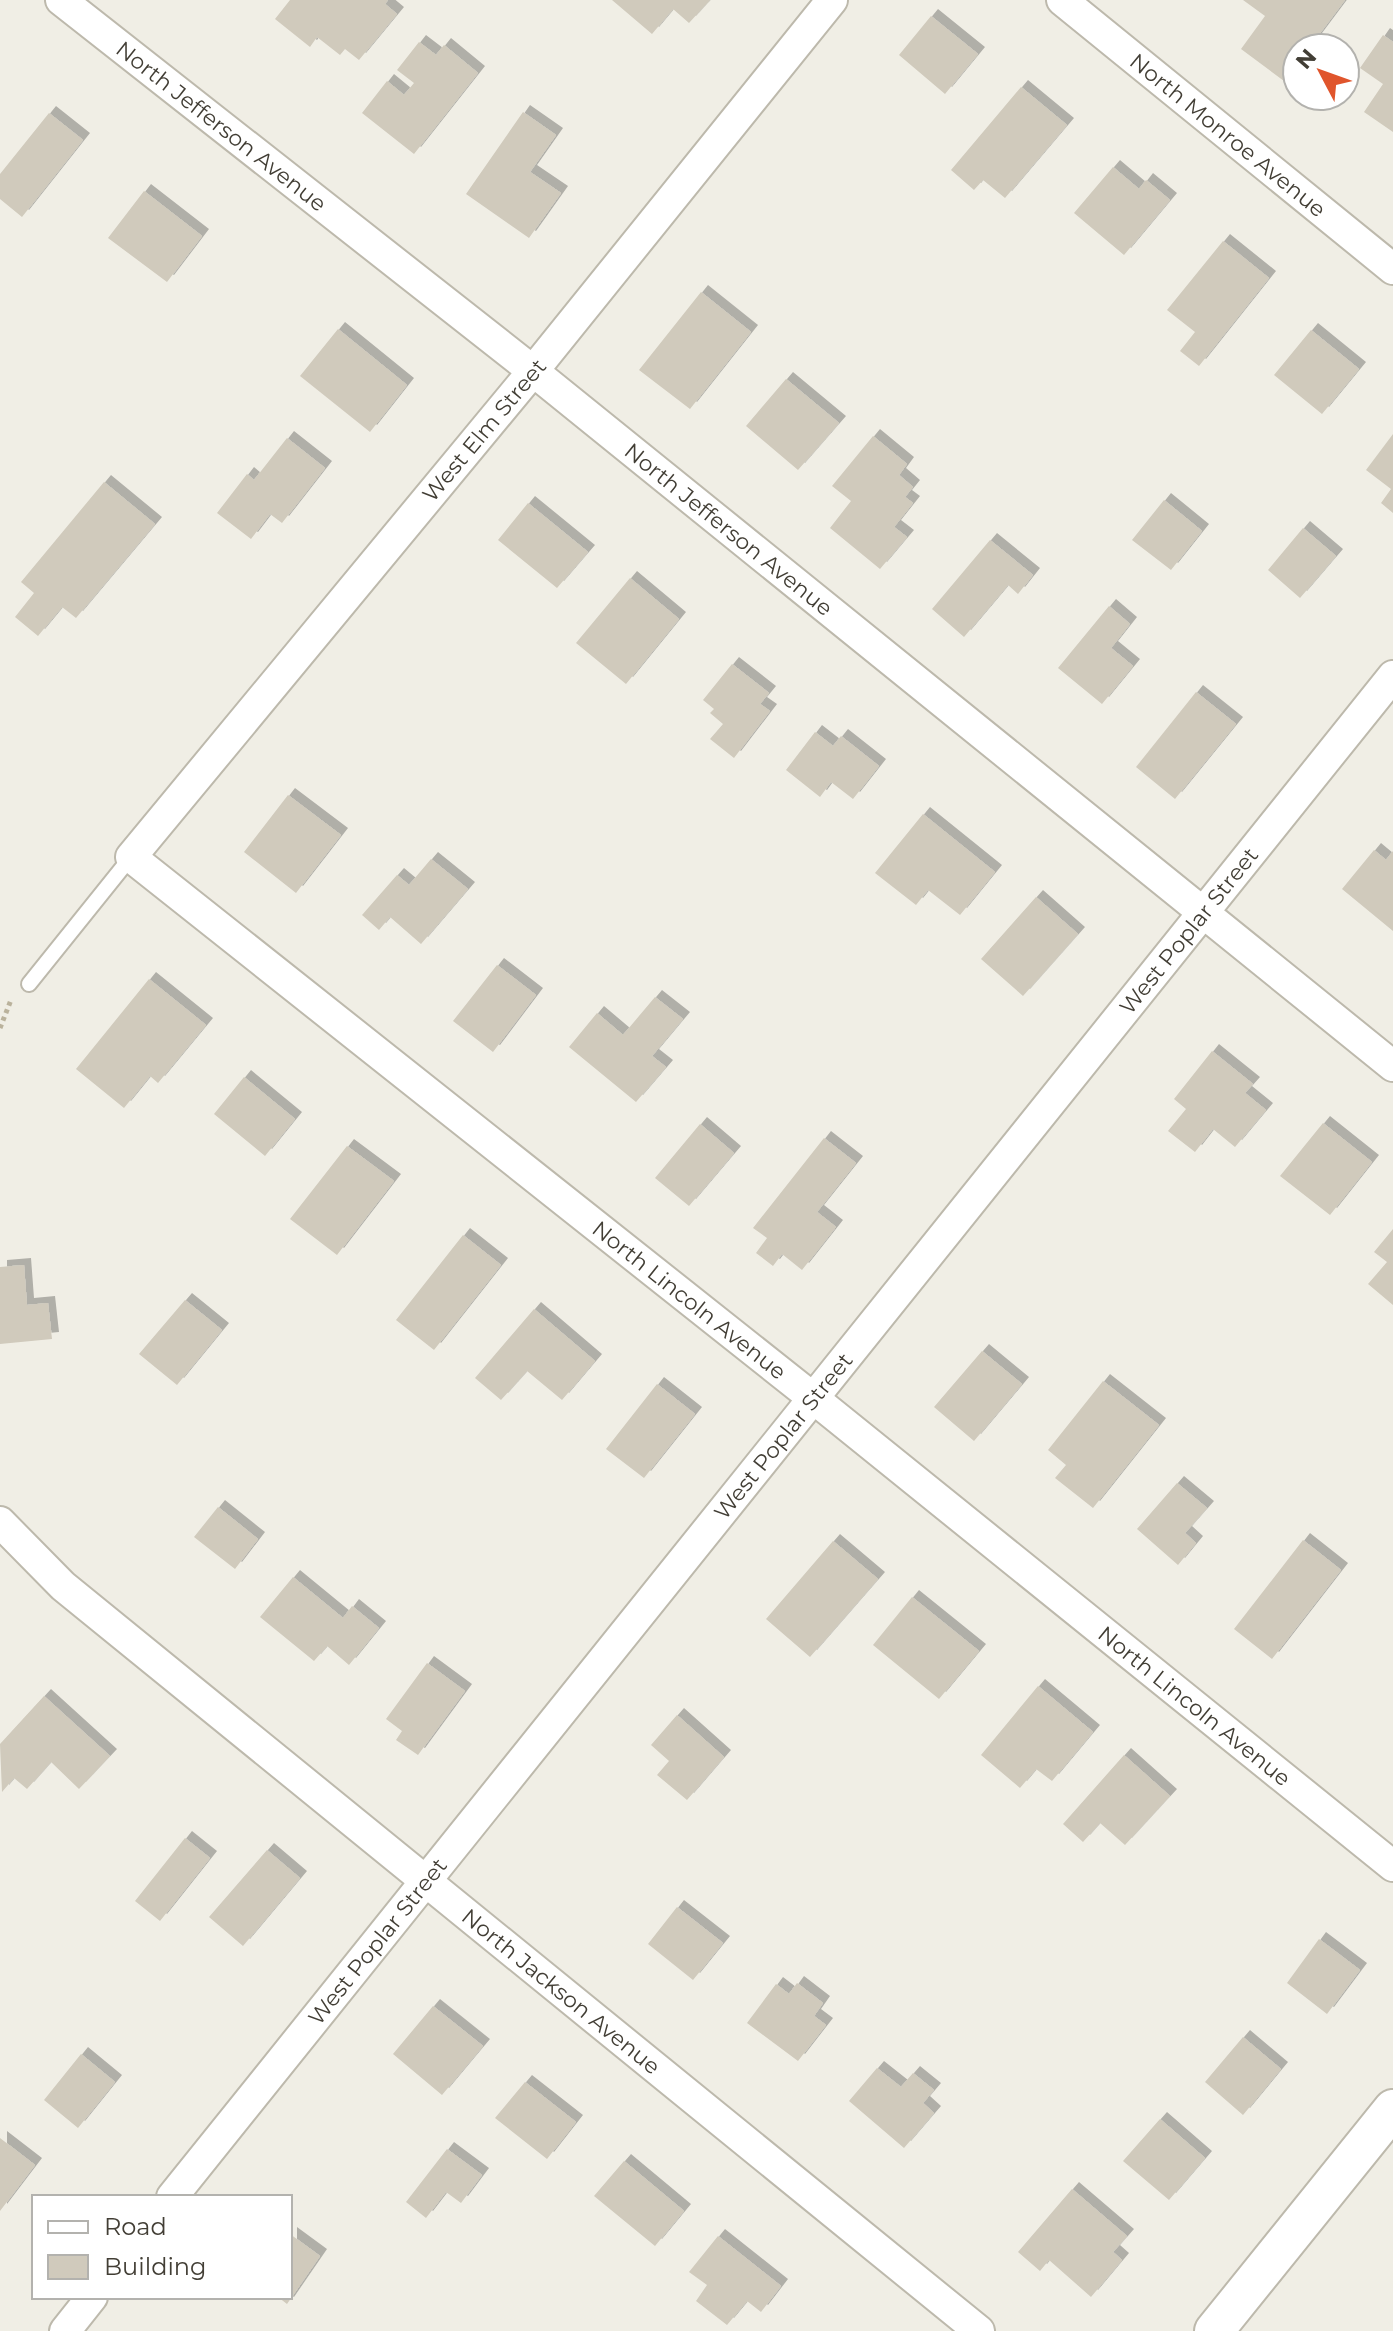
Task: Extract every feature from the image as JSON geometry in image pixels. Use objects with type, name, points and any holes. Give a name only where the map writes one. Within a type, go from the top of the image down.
[{"type":"street","name":"North Jefferson Avenue","points":[[61,0],[533,371],[1204,909],[1393,1066]]},
{"type":"street","name":"West Elm Street","points":[[131,857],[533,371],[832,0]]},
{"type":"street","name":"North Monroe Avenue","points":[[1062,0],[1393,269]]},
{"type":"street","name":"West Poplar Street","points":[[174,2195],[428,1883],[1393,676]]},
{"type":"street","name":"North Lincoln Avenue","points":[[131,857],[813,1398],[1393,1866]]},
{"type":"street","name":"North Jackson Avenue","points":[[0,1522],[63,1586],[979,2331]]},
{"type":"street","points":[[1214,2331],[1393,2109]]},
{"type":"street","points":[[65,2331],[90,2299]]},
{"type":"lane","points":[[29,984],[131,857]]},
{"type":"path","points":[[0,1028],[11,999]]},
{"type":"building","points":[[290,0],[388,0],[385,4],[397,14],[359,60],[345,49],[340,55],[317,37],[310,47],[275,19]]},
{"type":"building","points":[[612,0],[710,0],[689,23],[673,9],[652,34]]},
{"type":"building","points":[[1243,0],[1345,0],[1321,32],[1281,32],[1281,79],[1241,49],[1265,16]]},
{"type":"building","points":[[931,16],[978,54],[945,94],[899,55]]},
{"type":"building","points":[[1383,35],[1393,42],[1393,132],[1364,112],[1383,84],[1361,67]]},
{"type":"building","points":[[419,42],[436,55],[444,45],[478,73],[414,154],[362,113],[387,81],[404,95],[414,83],[397,70]]},
{"type":"building","points":[[1021,87],[1067,125],[1005,198],[983,180],[974,190],[951,170]]},
{"type":"building","points":[[523,112],[556,135],[530,172],[561,193],[529,238],[466,194]]},
{"type":"building","points":[[49,113],[83,140],[22,217],[0,199],[0,174]]},
{"type":"building","points":[[1113,167],[1139,189],[1146,180],[1170,200],[1124,255],[1074,213]]},
{"type":"building","points":[[144,191],[202,236],[167,282],[108,238]]},
{"type":"building","points":[[1223,241],[1269,278],[1199,366],[1180,351],[1195,332],[1167,310]]},
{"type":"building","points":[[701,292],[751,332],[690,409],[639,370]]},
{"type":"building","points":[[338,329],[407,385],[370,432],[300,376]]},
{"type":"building","points":[[1311,330],[1359,369],[1322,414],[1274,375]]},
{"type":"building","points":[[786,379],[839,423],[798,470],[746,426]]},
{"type":"building","points":[[1393,434],[1393,513],[1381,503],[1391,489],[1366,470]]},
{"type":"building","points":[[873,436],[907,464],[899,475],[913,487],[905,497],[913,503],[894,527],[907,537],[880,569],[830,528],[851,501],[832,486]]},
{"type":"building","points":[[287,438],[325,468],[282,523],[270,514],[251,539],[217,513],[247,474],[254,480]]},
{"type":"building","points":[[104,482],[155,524],[76,618],[62,607],[38,636],[15,617],[34,593],[21,582]]},
{"type":"building","points":[[1164,500],[1202,531],[1171,570],[1132,540]]},
{"type":"building","points":[[528,503],[588,552],[557,588],[498,540]]},
{"type":"building","points":[[1303,528],[1336,556],[1300,598],[1268,570]]},
{"type":"building","points":[[990,540],[1033,575],[1018,594],[1008,585],[964,637],[932,609]]},
{"type":"building","points":[[630,578],[679,619],[626,684],[576,643]]},
{"type":"building","points":[[1109,606],[1130,624],[1111,648],[1133,666],[1102,704],[1058,668]]},
{"type":"building","points":[[732,664],[769,693],[760,704],[770,711],[734,758],[710,739],[723,724],[710,713],[714,709],[703,700]]},
{"type":"building","points":[[1196,692],[1236,724],[1175,799],[1136,767]]},
{"type":"building","points":[[815,732],[833,746],[841,736],[879,766],[853,799],[831,782],[820,797],[786,770]]},
{"type":"building","points":[[288,795],[341,835],[296,893],[244,852]]},
{"type":"building","points":[[923,814],[995,872],[960,915],[928,890],[916,905],[875,873]]},
{"type":"building","points":[[1374,850],[1386,860],[1393,851],[1393,931],[1342,889]]},
{"type":"building","points":[[431,859],[468,889],[421,944],[390,917],[379,930],[362,915],[397,875],[409,885]]},
{"type":"building","points":[[1036,897],[1078,934],[1023,996],[981,959]]},
{"type":"building","points":[[497,965],[536,995],[493,1052],[453,1021]]},
{"type":"building","points":[[149,979],[206,1025],[158,1083],[150,1076],[124,1108],[76,1069]]},
{"type":"building","points":[[655,997],[683,1019],[652,1056],[666,1067],[636,1102],[569,1047],[597,1013],[623,1035]]},
{"type":"building","points":[[1212,1051],[1253,1084],[1245,1093],[1266,1110],[1235,1147],[1213,1129],[1195,1152],[1168,1131],[1186,1109],[1174,1099]]},
{"type":"building","points":[[244,1077],[295,1119],[265,1156],[214,1114]]},
{"type":"building","points":[[1323,1123],[1372,1162],[1330,1215],[1280,1176]]},
{"type":"building","points":[[700,1124],[734,1153],[689,1206],[655,1178]]},
{"type":"building","points":[[824,1138],[856,1163],[817,1212],[836,1227],[802,1270],[782,1254],[773,1266],[756,1253],[767,1238],[753,1228]]},
{"type":"building","points":[[347,1146],[394,1181],[337,1255],[290,1219]]},
{"type":"building","points":[[1393,1229],[1393,1305],[1368,1284],[1387,1262],[1374,1252]]},
{"type":"building","points":[[463,1235],[501,1265],[434,1350],[396,1320]]},
{"type":"building","points":[[24,1265],[27,1305],[48,1303],[52,1339],[0,1344],[0,1267]]},
{"type":"building","points":[[185,1300],[222,1330],[177,1385],[139,1354]]},
{"type":"building","points":[[534,1309],[595,1361],[562,1400],[527,1371],[501,1400],[475,1378]]},
{"type":"building","points":[[982,1351],[1022,1384],[974,1441],[934,1407]]},
{"type":"building","points":[[1103,1381],[1159,1425],[1093,1508],[1055,1478],[1066,1465],[1048,1450]]},
{"type":"building","points":[[657,1384],[695,1414],[644,1478],[606,1449]]},
{"type":"building","points":[[1177,1483],[1207,1508],[1185,1533],[1196,1543],[1178,1565],[1137,1529]]},
{"type":"building","points":[[218,1507],[258,1539],[235,1569],[194,1537]]},
{"type":"building","points":[[1303,1540],[1341,1570],[1272,1659],[1234,1629]]},
{"type":"building","points":[[833,1541],[878,1579],[810,1657],[766,1619]]},
{"type":"building","points":[[293,1577],[343,1618],[352,1606],[379,1628],[349,1665],[327,1646],[314,1661],[260,1617]]},
{"type":"building","points":[[912,1597],[979,1651],[939,1699],[873,1645]]},
{"type":"building","points":[[427,1663],[465,1691],[418,1755],[396,1740],[402,1731],[386,1719]]},
{"type":"building","points":[[1038,1686],[1093,1732],[1052,1781],[1036,1769],[1020,1788],[981,1755]]},
{"type":"building","points":[[44,1696],[110,1756],[79,1789],[51,1762],[27,1789],[14,1778],[2,1792],[0,1744]]},
{"type":"building","points":[[677,1715],[724,1757],[687,1800],[657,1775],[669,1761],[651,1745]]},
{"type":"building","points":[[1124,1755],[1170,1796],[1125,1845],[1100,1823],[1083,1842],[1063,1824]]},
{"type":"building","points":[[185,1838],[210,1858],[160,1921],[135,1901]]},
{"type":"building","points":[[267,1850],[300,1878],[243,1946],[209,1917]]},
{"type":"building","points":[[677,1907],[723,1943],[693,1980],[648,1944]]},
{"type":"building","points":[[1319,1939],[1360,1970],[1327,2014],[1287,1983]]},
{"type":"building","points":[[797,1983],[823,2003],[814,2016],[826,2025],[798,2061],[747,2023],[776,1984],[789,1994]]},
{"type":"building","points":[[433,2006],[483,2046],[442,2095],[393,2054]]},
{"type":"building","points":[[1243,2037],[1281,2069],[1243,2115],[1205,2082]]},
{"type":"building","points":[[81,2054],[115,2082],[78,2128],[44,2100]]},
{"type":"building","points":[[877,2068],[901,2087],[913,2073],[934,2090],[923,2103],[934,2113],[904,2148],[849,2101]]},
{"type":"building","points":[[525,2082],[576,2122],[547,2159],[495,2118]]},
{"type":"building","points":[[1160,2119],[1205,2158],[1169,2200],[1123,2161]]},
{"type":"building","points":[[0,2138],[35,2165],[0,2211]]},
{"type":"building","points":[[447,2149],[482,2175],[461,2203],[446,2192],[426,2218],[406,2202]]},
{"type":"building","points":[[624,2161],[684,2211],[655,2246],[594,2196]]},
{"type":"building","points":[[1072,2189],[1127,2236],[1113,2252],[1122,2260],[1091,2297],[1049,2260],[1040,2271],[1018,2252]]},
{"type":"building","points":[[292,2235],[320,2256],[292,2297]]},
{"type":"building","points":[[718,2236],[781,2286],[761,2312],[747,2301],[727,2325],[696,2301],[707,2285],[689,2272]]}]
